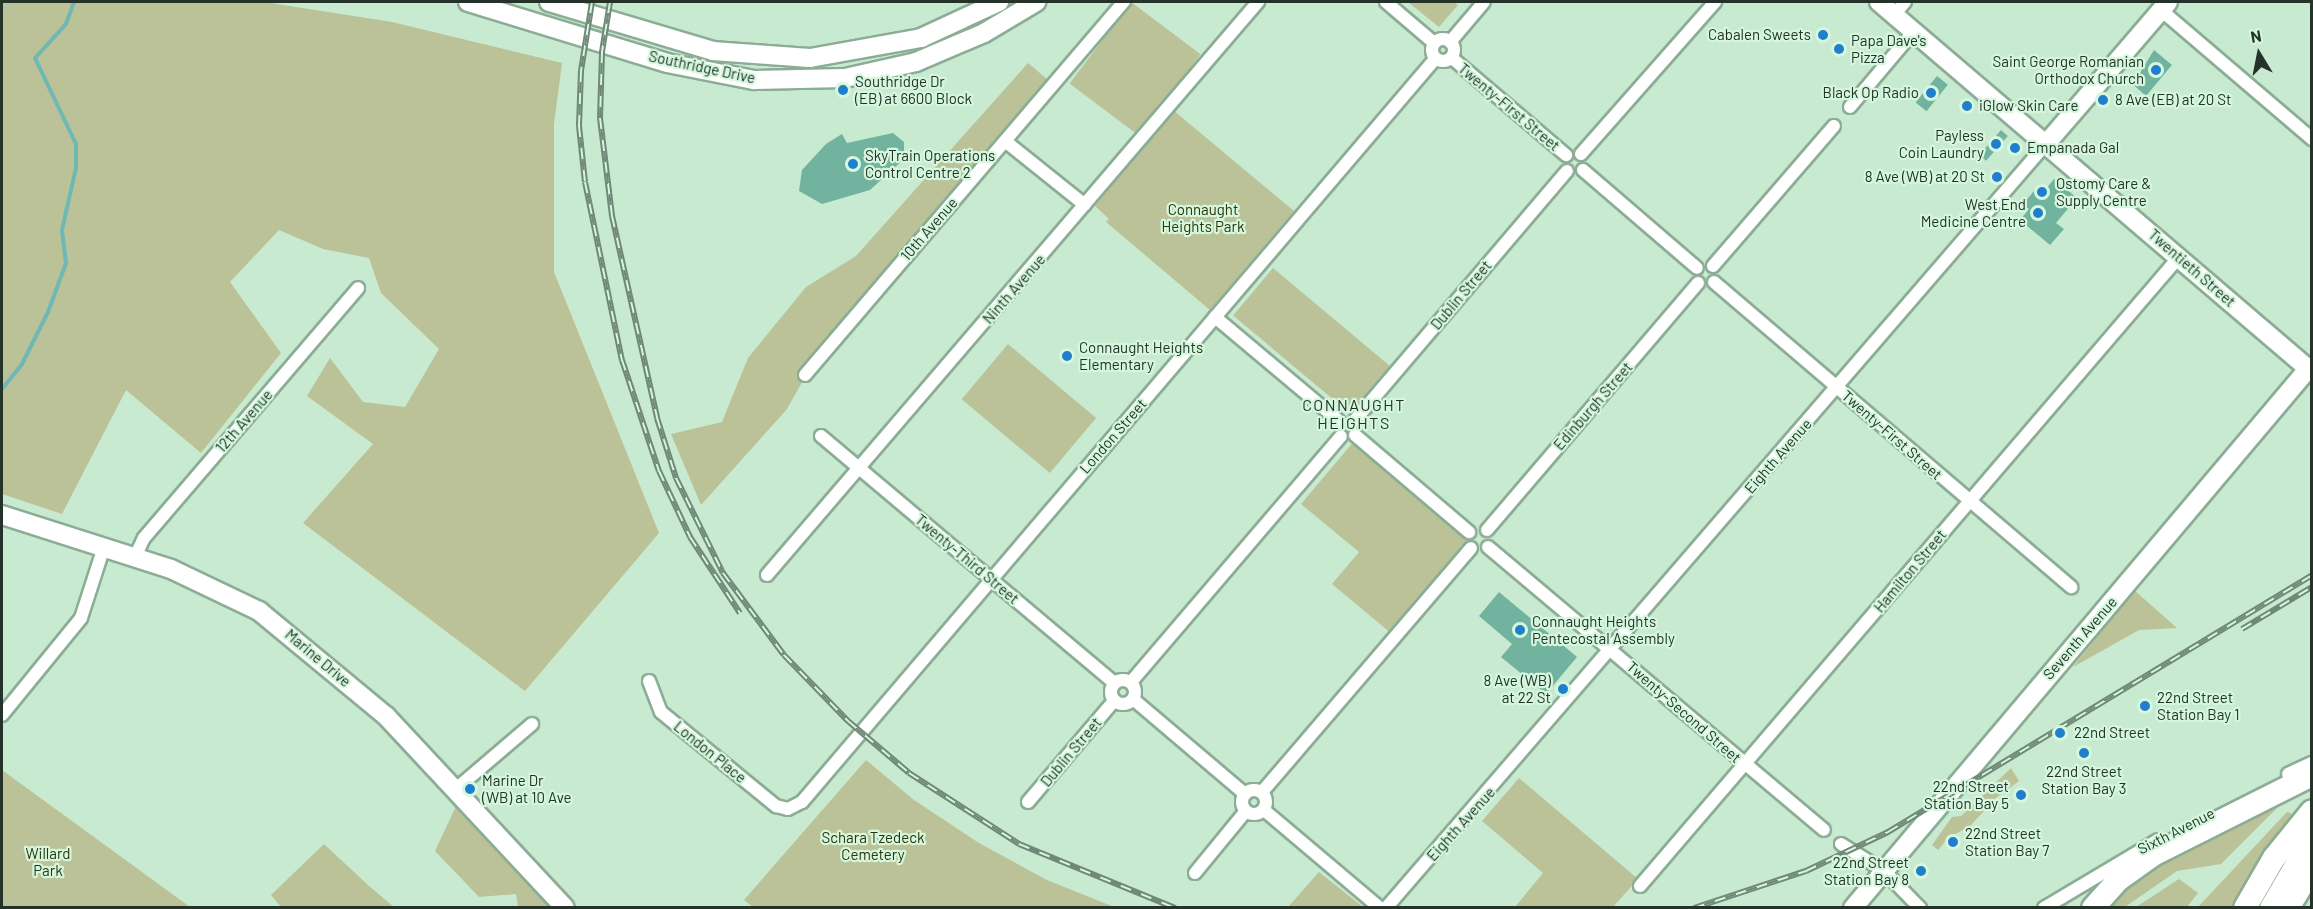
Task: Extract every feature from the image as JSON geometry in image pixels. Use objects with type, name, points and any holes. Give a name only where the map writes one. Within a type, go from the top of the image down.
[{"type":"highway","points":[[2093,908],[2118,880],[2153,855],[2312,775]]},
{"type":"highway","points":[[2245,908],[2274,858],[2312,811]]},
{"type":"highway","points":[[2260,908],[2306,842]]},
{"type":"highway","points":[[2289,908],[2312,868]]},
{"type":"main road","name":"Southridge Drive","points":[[468,2],[667,63],[754,80],[845,78],[916,62],[984,33],[1036,2]]},
{"type":"main road","name":"Southridge Drive","points":[[549,2],[712,51],[830,58],[921,38],[999,2]]},
{"type":"main road","name":"Twentieth Street","points":[[1879,2],[1900,8],[1914,31],[2310,370]]},
{"type":"main road","name":"Eighth Avenue","points":[[2046,144],[2164,6]]},
{"type":"main road","points":[[805,79],[830,58]]},
{"type":"main road","name":"Seventh Avenue","points":[[1853,908],[2310,370]]},
{"type":"main road","name":"Marine Drive","points":[[2,515],[135,556],[259,610],[377,708],[456,789],[565,908]]},
{"type":"main road","points":[[2270,908],[2306,842]]},
{"type":"street","name":"10th Avenue","points":[[805,375],[1124,2]]},
{"type":"street","name":"Ninth Avenue","points":[[767,575],[1258,2]]},
{"type":"street","points":[[1386,2],[1434,43],[1450,42],[1484,2]]},
{"type":"street","points":[[1713,266],[1714,282],[1698,283],[1697,268],[1582,170],[1567,171],[1566,156],[1581,154],[1715,2]]},
{"type":"street","points":[[2164,6],[2312,139]]},
{"type":"street","points":[[1850,107],[1914,31]]},
{"type":"street","points":[[1434,43],[1435,59],[1452,58],[1450,42]]},
{"type":"street","name":"Twenty-First Street","points":[[1452,58],[1566,156]]},
{"type":"street","name":"London Street","points":[[788,809],[808,795],[1435,59]]},
{"type":"street","points":[[1697,268],[1713,266],[1834,126]]},
{"type":"street","points":[[1005,141],[1085,205]]},
{"type":"street","name":"Eighth Avenue","points":[[1386,908],[1612,650],[2046,144]]},
{"type":"street","points":[[1581,154],[1582,170]]},
{"type":"street","name":"Dublin Street","points":[[1355,420],[1567,171]]},
{"type":"street","name":"Hamilton Street","points":[[1640,886],[2179,257]]},
{"type":"street","name":"Twenty-First Street","points":[[1714,282],[2071,587]]},
{"type":"street","name":"Edinburgh Street","points":[[1487,530],[1698,283]]},
{"type":"street","name":"12th Avenue","points":[[135,556],[144,538],[358,288]]},
{"type":"street","points":[[1215,317],[1339,421],[1341,436]]},
{"type":"street","points":[[1339,421],[1355,420],[1355,435]]},
{"type":"street","points":[[1133,699],[1126,704],[1114,701],[1110,690],[1114,683],[1131,682],[1341,436],[1355,435],[1469,532],[1471,548]]},
{"type":"street","name":"Twenty-Third Street","points":[[821,436],[1114,683]]},
{"type":"street","points":[[1245,794],[1262,792],[1471,548],[1488,547],[1491,536],[1487,530],[1480,527],[1469,532]]},
{"type":"street","points":[[2,715],[81,618],[104,547]]},
{"type":"street","name":"Twenty-Second Street","points":[[1488,547],[1824,830]]},
{"type":"street","name":"London Place","points":[[649,681],[661,712],[776,806],[788,809]]},
{"type":"street","points":[[1131,682],[1133,699],[1245,794],[1246,811],[1195,873]]},
{"type":"street","name":"Dublin Street","points":[[1028,802],[1114,701]]},
{"type":"street","points":[[456,789],[532,724]]},
{"type":"street","name":"Sixth Avenue","points":[[2044,908],[2109,865],[2312,763]]},
{"type":"street","points":[[1262,792],[1264,810],[1380,908]]},
{"type":"street","points":[[1246,811],[1258,814],[1264,810]]},
{"type":"street","points":[[1841,844],[1884,871],[1920,908]]},
{"type":"green space","points":[[2,2],[264,2],[392,22],[562,63],[554,124],[554,272],[659,533],[525,691],[303,523],[373,444],[307,396],[330,358],[363,402],[405,407],[439,349],[381,293],[369,258],[323,249],[279,230],[230,282],[281,353],[201,453],[126,390],[62,514],[2,494]]},
{"type":"green space","points":[[1131,2],[1200,54],[1139,136],[1070,83]]},
{"type":"green space","points":[[1408,2],[1454,2],[1458,5],[1439,27]]},
{"type":"green space","points":[[1028,63],[1053,84],[819,352],[787,409],[701,505],[671,434],[722,422],[748,358],[806,287],[856,256]]},
{"type":"green space","name":"Connaught Heights Park","points":[[1173,110],[1294,211],[1210,310],[1106,222],[1109,219],[1095,206]]},
{"type":"green space","points":[[1273,268],[1390,366],[1350,414],[1233,315]]},
{"type":"green space","points":[[1008,344],[1096,418],[1050,473],[962,399]]},
{"type":"green space","points":[[1355,440],[1473,539],[1392,634],[1332,584],[1359,552],[1301,504]]},
{"type":"green space","points":[[2134,590],[2177,628],[2139,630],[2073,667]]},
{"type":"green space","name":"Schara Tzedeck Cemetery","points":[[866,760],[914,800],[979,843],[1047,880],[1114,907],[753,907],[744,900]]},
{"type":"green space","points":[[2011,768],[2019,781],[1985,806],[1978,800]]},
{"type":"green space","name":"Willard Park","points":[[2,770],[190,907],[2,907]]},
{"type":"green space","points":[[1519,778],[1638,879],[1613,907],[1515,907],[1543,873],[1482,821]]},
{"type":"green space","points":[[2283,802],[2221,864],[2177,871],[2125,907],[2104,908],[2162,862]]},
{"type":"green space","points":[[1975,803],[1984,811],[1970,826],[1948,838],[1938,850],[1932,845],[1952,817],[1961,816]]},
{"type":"green space","points":[[457,804],[549,907],[518,907],[516,894],[479,897],[435,851]]},
{"type":"green space","points":[[2287,812],[2293,814],[2291,819],[2235,907],[2197,908]]},
{"type":"green space","points":[[324,844],[394,907],[281,907],[271,895]]},
{"type":"green space","points":[[1319,872],[1363,907],[1288,907]]},
{"type":"green space","points":[[2179,879],[2198,893],[2187,907],[2136,907]]},
{"type":"building","name":"Saint George Romanian Orthodox Church","points":[[2154,50],[2172,65],[2146,96],[2129,81],[2138,76]]},
{"type":"building","name":"Black Op Radio","points":[[1937,76],[1948,85],[1926,111],[1916,102]]},
{"type":"building","name":"Payless Coin Laundry","points":[[2001,130],[2008,136],[1986,161],[1979,155]]},
{"type":"building","name":"SkyTrain Operations Control Centre 2","points":[[893,133],[904,142],[904,159],[870,190],[822,204],[799,191],[802,170],[826,144],[842,134],[847,143]]},
{"type":"building","name":"West End Medicine Centre","points":[[2054,179],[2077,198],[2056,223],[2064,229],[2050,245],[2020,220],[2029,209],[2023,204],[2040,184],[2046,189]]},
{"type":"building","name":"Connaught Heights Pentecostal Assembly","points":[[1499,592],[1577,657],[1546,694],[1501,657],[1512,644],[1479,616]]},
{"type":"waterway","points":[[2,389],[22,364],[48,312],[66,263],[62,230],[76,168],[76,144],[35,58],[66,24],[74,2]]},
{"type":"railway","points":[[592,2],[581,71],[579,126],[585,182],[622,360],[659,471],[690,537],[740,613]]},
{"type":"railway","points":[[610,2],[602,52],[600,118],[612,216],[657,418],[676,478],[723,573],[784,655],[848,721],[909,773],[1019,844],[1175,908]]},
{"type":"railway","points":[[1694,908],[1806,871],[1888,832],[2312,575]]},
{"type":"railway","points":[[2242,629],[2312,587]]},
{"type":"place","name":"Cabalen Sweets","points":[[1823,35]]},
{"type":"place","name":"Papa Dave's Pizza","points":[[1839,49]]},
{"type":"place","name":"Saint George Romanian Orthodox Church","points":[[2156,70]]},
{"type":"place","name":"Southridge Dr (EB) at 6600 Block","points":[[843,90]]},
{"type":"place","name":"Black Op Radio","points":[[1931,93]]},
{"type":"place","name":"8 Ave (EB) at 20 St","points":[[2103,100]]},
{"type":"place","name":"iGlow Skin Care","points":[[1967,106]]},
{"type":"place","name":"Payless Coin Laundry","points":[[1996,144]]},
{"type":"place","name":"Empanada Gal","points":[[2015,148]]},
{"type":"place","name":"SkyTrain Operations Control Centre 2","points":[[853,164]]},
{"type":"place","name":"8 Ave (WB) at 20 St","points":[[1997,177]]},
{"type":"place","name":"Ostomy Care & Supply Centre","points":[[2042,192]]},
{"type":"place","name":"West End Medicine Centre","points":[[2038,213]]},
{"type":"place","name":"Connaught Heights Elementary","points":[[1067,356]]},
{"type":"place","name":"Connaught Heights Pentecostal Assembly","points":[[1520,630]]},
{"type":"place","name":"8 Ave (WB) at 22 St","points":[[1563,689]]},
{"type":"place","name":"22nd Street Station Bay 1","points":[[2145,706]]},
{"type":"place","name":"22nd Street","points":[[2060,733]]},
{"type":"place","name":"22nd Street Station Bay 3","points":[[2084,753]]},
{"type":"place","name":"Marine Dr (WB) at 10 Ave","points":[[470,789]]},
{"type":"place","name":"22nd Street Station Bay 5","points":[[2021,795]]},
{"type":"place","name":"22nd Street Station Bay 7","points":[[1953,842]]},
{"type":"place","name":"22nd Street Station Bay 8","points":[[1921,871]]},
{"type":"district","name":"CONNAUGHT HEIGHTS","points":[[1354,414]]}]
